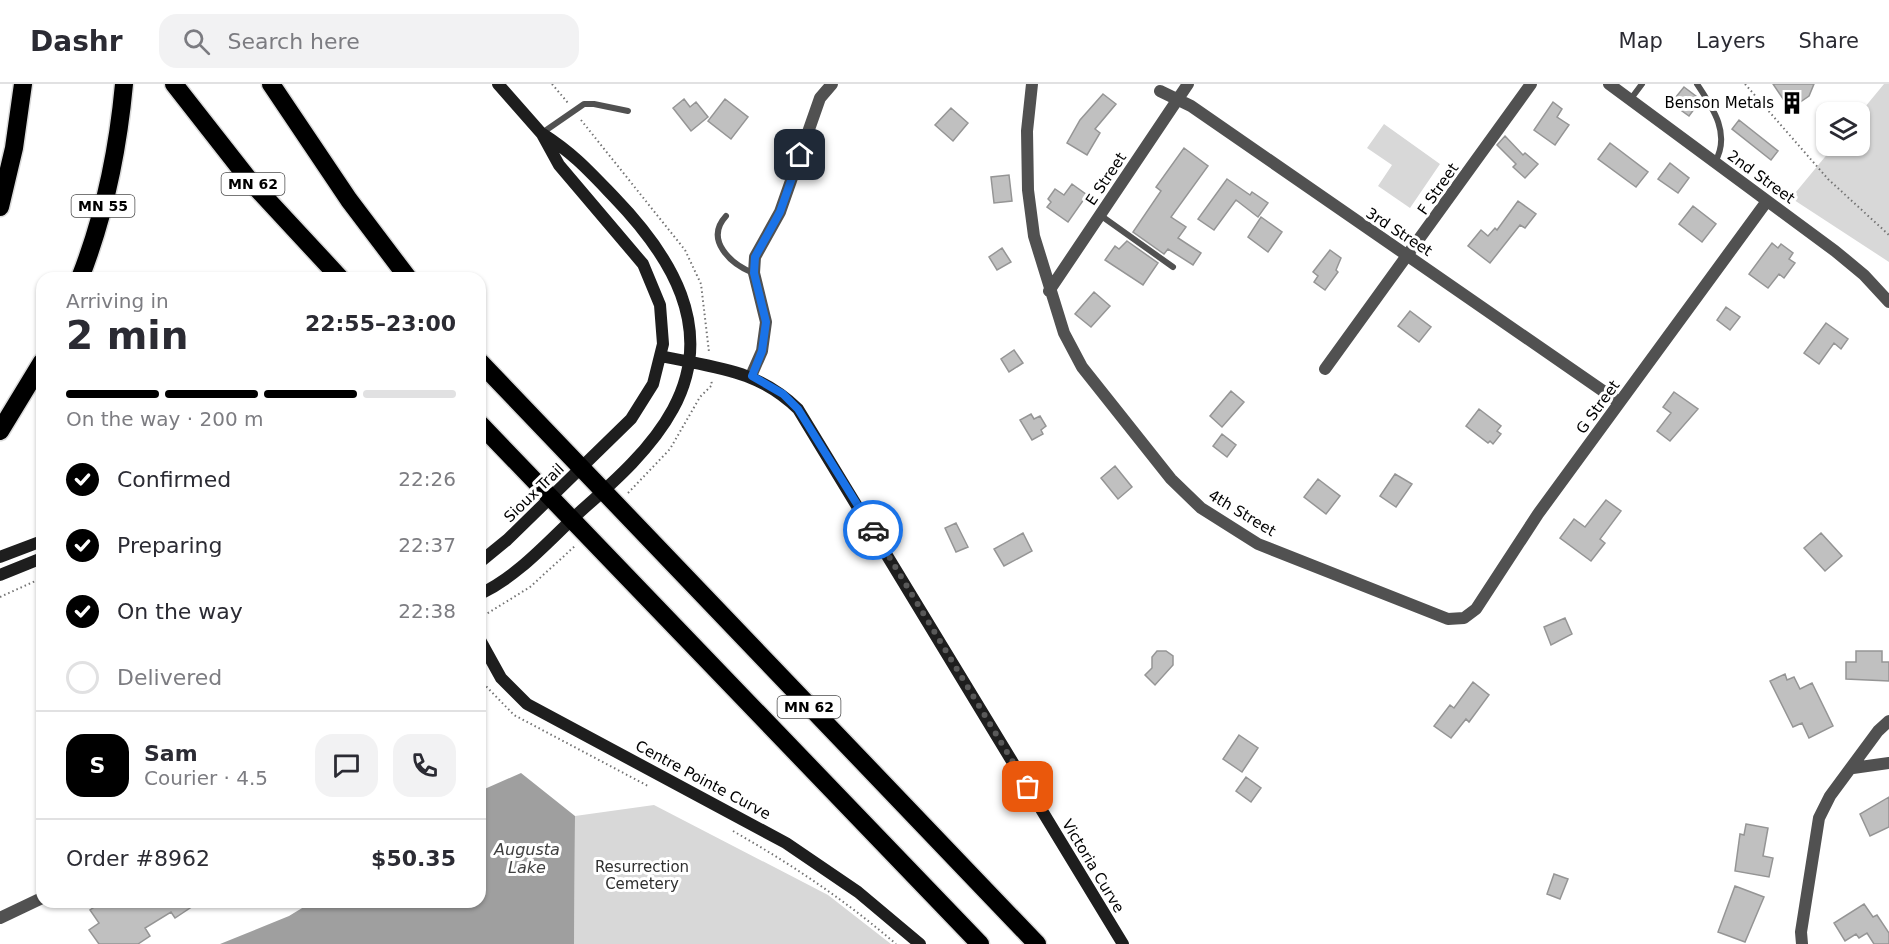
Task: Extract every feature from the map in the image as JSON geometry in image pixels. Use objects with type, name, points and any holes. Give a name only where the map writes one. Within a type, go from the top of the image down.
[{"type":"highway","points":[[0,207],[14,148],[23,84]]},
{"type":"highway","name":"MN 55","points":[[82,272],[101,214],[124,84]]},
{"type":"highway","name":"MN 62","points":[[174,84],[250,181],[334,272]]},
{"type":"highway","points":[[271,84],[349,200],[403,272]]},
{"type":"highway","name":"MN 62","points":[[486,368],[615,506],[1037,944]]},
{"type":"highway","points":[[0,431],[36,372]]},
{"type":"highway","name":"MN 62","points":[[486,430],[980,944]]},
{"type":"street","points":[[486,590],[516,572],[602,492],[661,429],[680,393],[689,340],[686,309],[675,276],[644,228],[573,153],[542,134],[498,84]]},
{"type":"street","points":[[752,376],[762,351],[766,322],[754,273],[755,257],[780,212],[820,98],[832,84]]},
{"type":"street","name":"4th Street","points":[[1032,84],[1027,131],[1028,190],[1034,236],[1064,333],[1082,367],[1171,478],[1201,508],[1258,544],[1448,619]]},
{"type":"street","name":"E Street","points":[[1050,291],[1188,84]]},
{"type":"street","name":"F Street","points":[[1325,369],[1531,84]]},
{"type":"street","name":"2nd Street","points":[[1609,84],[1850,263],[1889,302]]},
{"type":"street","name":"3rd Street","points":[[1160,91],[1177,100],[1619,402]]},
{"type":"street","name":"Sioux Trail","points":[[486,557],[581,470],[642,406],[653,384],[661,356],[663,321],[651,278],[632,248],[558,165],[542,134]]},
{"type":"street","name":"G Street","points":[[1448,619],[1464,618],[1476,609],[1538,514],[1767,201]]},
{"type":"street","name":"Victoria Curve","points":[[661,356],[752,376],[783,394],[809,423],[1123,944]]},
{"type":"street","points":[[0,557],[36,543]]},
{"type":"street","points":[[0,575],[36,560]]},
{"type":"street","name":"Centre Pointe Curve","points":[[486,651],[501,678],[527,704],[777,837],[858,892],[920,944]]},
{"type":"street","points":[[1802,944],[1801,932],[1811,855],[1819,818],[1830,796],[1853,768],[1878,731],[1889,721]]},
{"type":"street","points":[[1853,768],[1889,763]]},
{"type":"street","points":[[0,918],[36,901]]},
{"type":"lane","points":[[1629,100],[1642,84]]},
{"type":"lane","points":[[1697,84],[1718,121],[1723,139],[1721,152],[1715,162]]},
{"type":"lane","points":[[542,134],[573,110],[594,104],[628,111]]},
{"type":"lane","points":[[1100,215],[1173,267]]},
{"type":"lane","points":[[726,216],[717,229],[721,246],[732,263],[754,273]]},
{"type":"path","points":[[552,84],[685,250],[701,284],[712,385],[700,397],[670,449],[615,506]]},
{"type":"path","points":[[1745,84],[1828,179],[1889,234]]},
{"type":"path","points":[[486,614],[530,587],[586,535]]},
{"type":"path","points":[[0,597],[36,581]]},
{"type":"path","points":[[486,686],[514,715],[657,790]]},
{"type":"path","points":[[727,828],[786,861],[847,904],[896,944]]},
{"type":"green space","points":[[1884,84],[1889,84],[1889,262],[1791,198],[1826,156],[1870,156],[1869,102]]},
{"type":"green space","points":[[1384,124],[1440,164],[1410,208],[1378,186],[1392,165],[1367,148]]},
{"type":"green space","name":"Resurrection Cemetery","points":[[654,805],[828,895],[891,944],[574,944],[575,816]]},
{"type":"water","name":"Augusta Lake","points":[[521,773],[575,816],[574,944],[220,944],[289,916],[302,908],[486,908],[486,788]]},
{"type":"building","name":"Benson Metals","points":[[1773,84],[1814,84],[1809,96],[1790,109]]},
{"type":"building","points":[[1684,87],[1701,100],[1689,116],[1671,103]]},
{"type":"building","points":[[1103,94],[1116,104],[1095,129],[1100,133],[1087,155],[1067,143],[1080,120]]},
{"type":"building","points":[[684,99],[690,107],[696,102],[708,117],[691,131],[673,108]]},
{"type":"building","points":[[725,99],[748,117],[731,139],[708,121]]},
{"type":"building","points":[[1553,102],[1562,109],[1557,117],[1569,125],[1555,145],[1534,130]]},
{"type":"building","points":[[951,108],[968,123],[953,141],[935,125]]},
{"type":"building","points":[[1739,120],[1778,151],[1771,160],[1732,129]]},
{"type":"building","points":[[1505,136],[1523,155],[1525,153],[1538,164],[1525,178],[1513,167],[1516,164],[1497,145]]},
{"type":"building","points":[[1610,143],[1648,172],[1636,187],[1598,159]]},
{"type":"building","points":[[1184,148],[1208,166],[1171,217],[1186,227],[1178,238],[1201,253],[1193,265],[1168,249],[1164,254],[1133,232],[1161,191],[1156,187]]},
{"type":"building","points":[[1670,163],[1689,178],[1678,193],[1658,179]]},
{"type":"building","points":[[1009,175],[1012,201],[994,203],[991,177]]},
{"type":"building","points":[[1227,179],[1250,195],[1252,192],[1268,203],[1258,217],[1236,200],[1214,230],[1198,219]]},
{"type":"building","points":[[1072,184],[1087,195],[1068,222],[1047,207],[1051,202],[1048,199],[1055,189],[1064,195]]},
{"type":"building","points":[[1518,201],[1536,214],[1525,228],[1520,225],[1490,263],[1468,246],[1481,230],[1488,236],[1495,228],[1497,230]]},
{"type":"building","points":[[1693,206],[1716,224],[1702,242],[1679,224]]},
{"type":"building","points":[[1261,217],[1282,232],[1268,252],[1248,237]]},
{"type":"building","points":[[1127,241],[1158,263],[1143,285],[1105,260],[1115,246],[1119,249]]},
{"type":"building","points":[[1772,243],[1778,248],[1781,244],[1793,253],[1789,259],[1795,263],[1784,278],[1779,274],[1768,288],[1749,274]]},
{"type":"building","points":[[1002,248],[1011,262],[997,270],[989,257]]},
{"type":"building","points":[[1330,250],[1341,258],[1336,270],[1338,272],[1325,290],[1314,282],[1318,276],[1313,272]]},
{"type":"building","points":[[1094,292],[1110,306],[1091,327],[1075,314]]},
{"type":"building","points":[[1726,307],[1740,317],[1730,330],[1717,320]]},
{"type":"building","points":[[1410,311],[1431,327],[1419,342],[1398,326]]},
{"type":"building","points":[[1826,323],[1848,339],[1841,349],[1834,343],[1819,364],[1804,353]]},
{"type":"building","points":[[1014,350],[1023,363],[1009,372],[1001,359]]},
{"type":"building","points":[[1231,391],[1244,402],[1222,427],[1210,416]]},
{"type":"building","points":[[1674,392],[1698,409],[1670,441],[1657,431],[1671,413],[1663,407]]},
{"type":"building","points":[[1479,409],[1501,426],[1497,431],[1501,434],[1493,444],[1490,441],[1488,443],[1466,426]]},
{"type":"building","points":[[1031,414],[1034,419],[1040,416],[1046,426],[1041,430],[1043,434],[1032,440],[1020,420]]},
{"type":"building","points":[[1222,434],[1236,445],[1227,457],[1213,446]]},
{"type":"building","points":[[1115,466],[1132,487],[1118,499],[1101,478]]},
{"type":"building","points":[[1395,474],[1412,484],[1396,507],[1380,496]]},
{"type":"building","points":[[1318,479],[1340,496],[1326,514],[1304,497]]},
{"type":"building","points":[[1606,500],[1621,511],[1600,539],[1605,543],[1591,561],[1560,538],[1574,519],[1585,527]]},
{"type":"building","points":[[956,523],[968,547],[956,552],[945,528]]},
{"type":"building","points":[[1023,533],[1032,551],[1004,566],[994,549]]},
{"type":"building","points":[[1821,533],[1842,556],[1825,571],[1804,548]]},
{"type":"building","points":[[1565,618],[1572,634],[1551,645],[1544,627]]},
{"type":"building","points":[[1157,651],[1166,651],[1173,656],[1173,665],[1155,685],[1145,675],[1152,668],[1152,657]]},
{"type":"building","points":[[1856,651],[1882,651],[1882,662],[1889,662],[1889,681],[1846,679],[1846,662],[1856,662]]},
{"type":"building","points":[[1785,674],[1787,680],[1794,677],[1800,689],[1812,683],[1833,726],[1809,738],[1802,723],[1793,727],[1770,681]]},
{"type":"building","points":[[1473,682],[1489,695],[1469,722],[1466,719],[1451,738],[1434,726],[1450,705],[1454,708]]},
{"type":"building","points":[[1239,735],[1258,748],[1242,772],[1223,759]]},
{"type":"building","points":[[1246,777],[1261,788],[1251,802],[1236,791]]},
{"type":"building","points":[[1889,797],[1889,827],[1870,836],[1860,814]]},
{"type":"building","points":[[1746,824],[1768,828],[1763,856],[1773,858],[1769,877],[1735,871],[1740,834],[1744,835]]},
{"type":"building","points":[[1554,874],[1568,879],[1560,899],[1547,894]]},
{"type":"building","points":[[1735,886],[1764,897],[1745,942],[1718,932]]},
{"type":"building","points":[[1864,904],[1873,917],[1877,915],[1889,933],[1889,944],[1874,944],[1867,933],[1859,938],[1856,934],[1845,941],[1834,923]]},
{"type":"building","points":[[93,908],[190,908],[175,918],[171,912],[145,928],[150,936],[138,944],[99,944],[89,930],[99,923],[90,910]]},
{"type":"way so far","points":[[873,530],[1028,787]]},
{"type":"place","name":"Benson Metals","points":[[1792,103]]},
{"type":"route","points":[[800,155],[780,212],[755,257],[754,273],[766,322],[762,351],[752,376],[783,394],[809,423],[873,530]]}]
